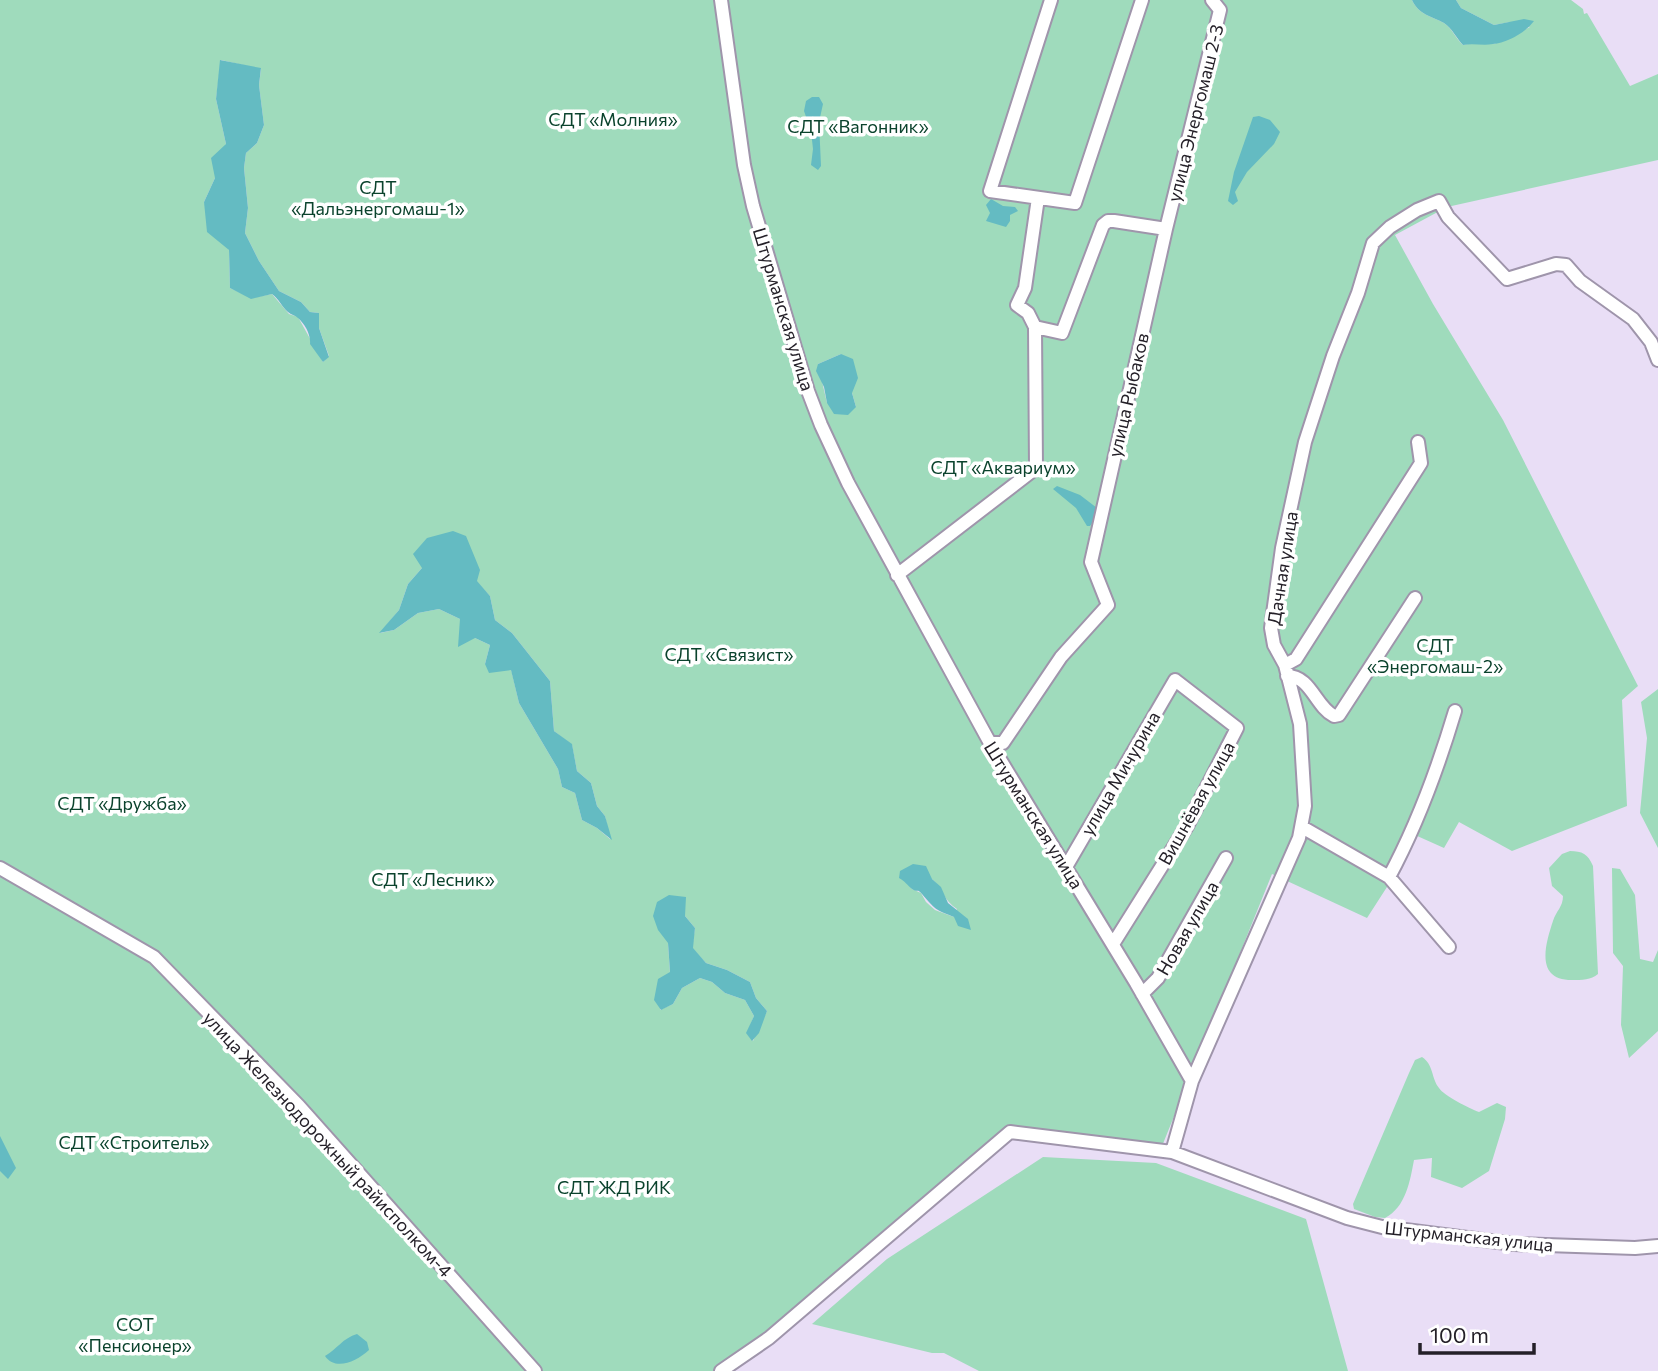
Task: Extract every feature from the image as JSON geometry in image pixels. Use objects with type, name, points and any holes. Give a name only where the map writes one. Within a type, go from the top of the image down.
[{"type":"street","name":"Штурманская улица","points":[[721,0],[744,165],[761,231],[808,391],[848,483],[990,743],[1113,944],[1192,1082]]},
{"type":"street","points":[[1051,0],[990,191],[1075,203],[1142,0]]},
{"type":"street","name":"улица Энергомаш 2-3","points":[[1166,229],[1220,10],[1212,0]]},
{"type":"street","points":[[897,575],[1035,471],[1035,327],[1028,313],[1017,305],[1025,288],[1038,198]]},
{"type":"street","name":"Дачная улица","points":[[1192,1082],[1302,827],[1305,806],[1300,724],[1286,671],[1271,632],[1282,548],[1305,442],[1373,243],[1390,227],[1417,210],[1439,201],[1448,217],[1507,279],[1556,264],[1566,265],[1580,281],[1633,319],[1651,342],[1658,360]]},
{"type":"street","points":[[1035,327],[1062,333],[1103,225],[1114,221],[1166,229]]},
{"type":"street","name":"улица Рыбаков","points":[[990,743],[1003,743],[1061,657],[1108,606],[1091,562],[1166,229]]},
{"type":"street","points":[[1415,598],[1339,715],[1328,713],[1303,681],[1286,671],[1421,463],[1418,442]]},
{"type":"street","name":"улица Мичурина","points":[[1066,867],[1175,680]]},
{"type":"street","name":"Вишнёвая улица","points":[[1113,944],[1187,826],[1237,728],[1175,680]]},
{"type":"street","points":[[1388,877],[1421,810],[1455,711]]},
{"type":"street","points":[[1302,827],[1388,877],[1448,947]]},
{"type":"street","name":"Новая улица","points":[[1142,993],[1158,978],[1226,858]]},
{"type":"street","name":"улица Железнодорожный райисполком-4","points":[[0,869],[154,957],[299,1106],[535,1371]]},
{"type":"street","points":[[721,1371],[789,1322],[1010,1132],[1172,1152],[1192,1082]]},
{"type":"street","name":"Штурманская улица","points":[[1172,1152],[1347,1218],[1382,1227],[1514,1244],[1634,1248],[1658,1246]]},
{"type":"green space","points":[[0,0],[1412,0],[1422,12],[1447,25],[1463,45],[1478,42],[1494,44],[1530,27],[1510,22],[1494,25],[1461,8],[1456,0],[1571,0],[1583,9],[1584,14],[1587,13],[1630,86],[1658,74],[1658,160],[1447,207],[1395,235],[1503,420],[1638,686],[1622,700],[1627,806],[1512,851],[1459,822],[1444,848],[1415,835],[1396,873],[1367,918],[1272,874],[1158,1156],[1013,1134],[728,1371],[0,1371]],"holes":[[[221,60],[261,69],[259,85],[264,125],[257,143],[246,153],[244,168],[248,208],[245,233],[279,291],[301,302],[310,312],[319,313],[319,328],[329,356],[323,362],[298,317],[289,314],[272,294],[251,298],[230,288],[229,250],[204,202],[226,144],[216,99]],[[841,354],[856,407],[827,403],[818,364]],[[422,568],[476,581],[490,596],[495,620],[512,633],[550,681],[554,731],[572,745],[577,771],[591,783],[597,806],[605,816],[610,839],[582,820],[575,793],[562,787],[558,769],[519,703],[511,669],[485,664],[490,645],[475,638],[460,619],[439,609],[418,613],[394,630],[380,633],[399,610],[408,584]],[[932,879],[957,909],[954,917],[935,910],[921,893],[912,889],[906,881]],[[685,897],[685,916],[695,928],[692,948],[706,963],[750,982],[756,998],[767,1011],[753,1041],[747,1033],[754,1016],[745,1000],[725,993],[712,982],[700,978],[682,988],[673,1004],[660,1010],[670,973],[668,943]]]},
{"type":"green space","points":[[1658,689],[1658,848],[1640,813],[1647,738],[1641,702]]},
{"type":"green space","points":[[1570,851],[1584,854],[1593,866],[1598,974],[1583,980],[1560,978],[1552,974],[1546,960],[1550,930],[1563,896],[1552,886],[1549,868],[1562,854]]},
{"type":"green space","points":[[1612,868],[1620,869],[1635,895],[1640,959],[1653,962],[1658,950],[1658,1031],[1629,1058],[1621,1025],[1623,966],[1613,953]]},
{"type":"green space","points":[[1422,1057],[1429,1064],[1436,1084],[1446,1095],[1479,1112],[1497,1103],[1506,1107],[1505,1119],[1489,1171],[1462,1188],[1431,1177],[1432,1158],[1414,1160],[1406,1193],[1398,1207],[1385,1218],[1375,1217],[1354,1209],[1353,1204],[1415,1060]]},
{"type":"green space","points":[[1043,1157],[1156,1163],[1306,1219],[1348,1371],[979,1371],[944,1353],[932,1353],[812,1324],[887,1259]]},
{"type":"shaded area","points":[[1412,0],[1456,0],[1461,8],[1494,25],[1524,19],[1534,21],[1521,33],[1504,42],[1463,45],[1447,25],[1422,12]]},
{"type":"shaded area","points":[[220,60],[261,68],[259,85],[264,125],[257,143],[246,153],[244,168],[248,208],[245,233],[279,291],[301,302],[310,312],[319,313],[319,328],[329,357],[323,362],[310,344],[303,323],[289,313],[272,294],[251,299],[230,288],[229,250],[207,232],[204,202],[215,178],[211,158],[226,144],[216,99]]},
{"type":"shaded area","points":[[819,97],[823,104],[819,122],[821,166],[818,170],[811,165],[811,131],[804,111],[806,101]]},
{"type":"shaded area","points":[[1253,117],[1270,120],[1280,132],[1274,144],[1247,172],[1235,192],[1238,201],[1233,205],[1228,201],[1234,172]]},
{"type":"shaded area","points":[[991,199],[1003,206],[1015,207],[1018,211],[1010,215],[1006,227],[986,221],[990,213],[986,205]]},
{"type":"shaded area","points":[[841,354],[853,359],[858,378],[852,393],[856,407],[848,415],[834,414],[827,403],[824,387],[816,371],[818,364]]},
{"type":"shaded area","points":[[1057,486],[1080,495],[1097,508],[1097,517],[1090,526],[1087,526],[1076,508],[1053,489]]},
{"type":"shaded area","points":[[453,531],[466,536],[480,570],[477,581],[490,596],[495,620],[512,633],[550,681],[554,731],[572,744],[577,771],[591,783],[597,806],[605,816],[612,840],[582,820],[575,793],[562,787],[558,769],[519,703],[511,670],[489,673],[485,664],[490,645],[475,638],[458,647],[460,619],[439,609],[418,613],[394,630],[379,633],[399,610],[408,584],[422,568],[413,554],[427,538]]},
{"type":"shaded area","points":[[913,864],[926,866],[932,879],[941,887],[948,903],[968,919],[971,930],[958,926],[954,917],[935,908],[920,892],[899,878],[900,871]]},
{"type":"shaded area","points":[[669,895],[686,897],[685,916],[695,928],[693,948],[706,963],[750,982],[756,998],[767,1011],[759,1033],[752,1041],[746,1033],[754,1016],[745,1000],[725,993],[712,982],[700,978],[682,988],[673,1004],[661,1010],[654,1000],[658,979],[670,972],[668,943],[658,930],[653,916],[657,902]]},
{"type":"shaded area","points":[[0,1136],[16,1168],[8,1179],[0,1171]]},
{"type":"shaded area","points":[[357,1334],[367,1342],[369,1350],[346,1363],[329,1361],[325,1356]]},
{"type":"park label","name":"СДТ «Молния»","points":[[613,119]]},
{"type":"park label","name":"СДТ «Вагонник»","points":[[858,126]]},
{"type":"park label","name":"СДТ «Дальэнергомаш-1»","points":[[378,197]]},
{"type":"park label","name":"СДТ «Аквариум»","points":[[1003,467]]},
{"type":"park label","name":"СДТ «Связист»","points":[[729,654]]},
{"type":"park label","name":"СДТ «Энергомаш-2»","points":[[1435,655]]},
{"type":"park label","name":"СДТ «Дружба»","points":[[122,803]]},
{"type":"park label","name":"СДТ «Лесник»","points":[[433,879]]},
{"type":"park label","name":"СДТ «Строитель»","points":[[134,1142]]},
{"type":"park label","name":"СДТ ЖД РИК","points":[[614,1187]]},
{"type":"park label","name":"СОТ «Пенсионер»","points":[[135,1334]]}]
